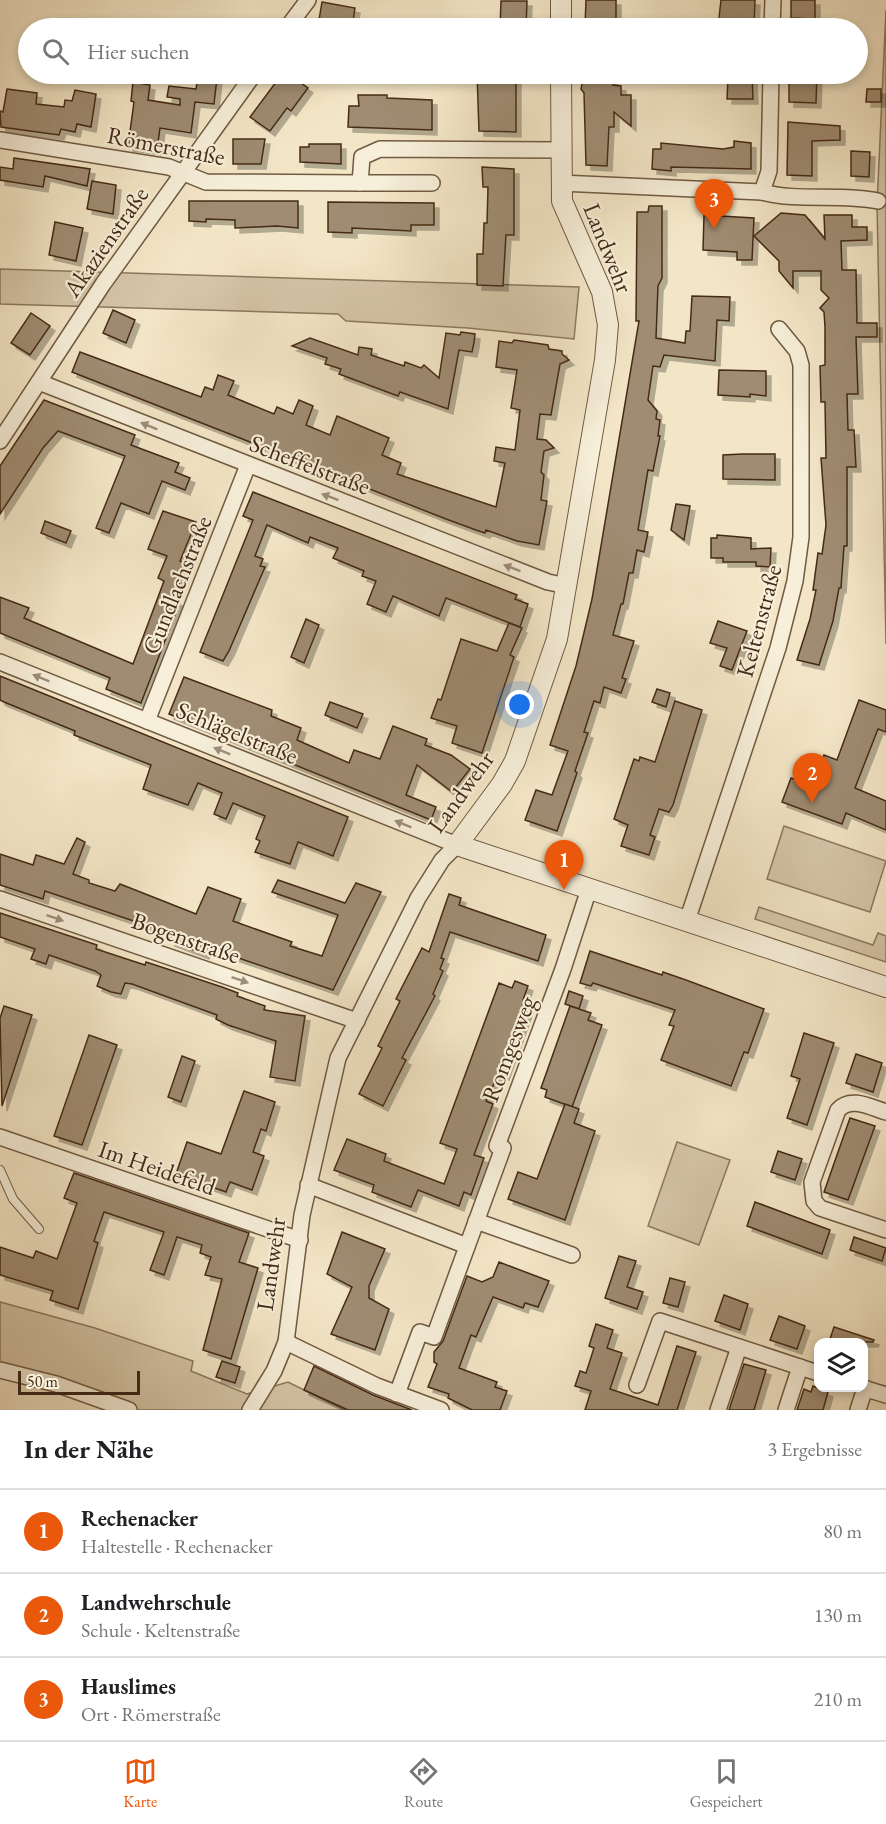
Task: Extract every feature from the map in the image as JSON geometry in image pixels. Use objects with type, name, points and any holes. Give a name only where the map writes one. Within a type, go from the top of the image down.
[{"type":"street","points":[[294,18],[308,0]]},
{"type":"street","points":[[561,0],[561,18]]},
{"type":"street","points":[[772,18],[773,0]]},
{"type":"street","name":"Akazienstraße","points":[[0,441],[103,284],[247,84]]},
{"type":"street","name":"Landwehr","points":[[250,1410],[273,1371],[286,1342],[308,1185],[332,1075],[418,898],[438,865],[457,845],[502,784],[515,761],[557,639],[605,360],[608,325],[600,285],[566,212],[560,183],[561,84]]},
{"type":"street","points":[[762,192],[769,171],[771,84]]},
{"type":"street","name":"Römerstraße","points":[[0,140],[170,167],[206,182],[432,183]]},
{"type":"street","points":[[360,183],[362,157],[380,149],[560,150]]},
{"type":"street","points":[[560,183],[762,192],[778,197],[863,198],[878,201]]},
{"type":"street","name":"Keltenstraße","points":[[687,921],[785,622],[798,561],[803,477],[801,365],[797,351],[779,329]]},
{"type":"street","name":"Scheffelstraße","points":[[39,382],[548,582],[567,586]]},
{"type":"street","name":"Gundlachstraße","points":[[147,721],[248,465]]},
{"type":"street","name":"Schlägelstraße","points":[[0,662],[457,845]]},
{"type":"street","points":[[457,845],[886,987]]},
{"type":"street","name":"Romgesweg","points":[[397,1394],[420,1332],[434,1337],[503,1148],[496,1146],[563,969],[589,889]]},
{"type":"street","name":"Bogenstraße","points":[[0,899],[357,1021]]},
{"type":"street","points":[[886,1112],[854,1102],[838,1110],[812,1182],[811,1192],[820,1208],[886,1230]]},
{"type":"street","name":"Im Heidefeld","points":[[0,1137],[300,1240]]},
{"type":"street","points":[[308,1185],[467,1246]]},
{"type":"street","points":[[476,1221],[572,1255]]},
{"type":"street","points":[[638,1385],[660,1321],[814,1371]]},
{"type":"street","points":[[286,1342],[397,1394],[441,1410]]},
{"type":"street","points":[[718,1410],[739,1347]]},
{"type":"street","points":[[786,1410],[800,1366]]},
{"type":"street","points":[[0,1370],[56,1384],[129,1410]]},
{"type":"street","points":[[868,1389],[886,1395]]},
{"type":"street","points":[[858,1410],[863,1392]]},
{"type":"lane","points":[[0,1170],[13,1199],[39,1228]]},
{"type":"shaded area","points":[[886,10],[886,644],[877,205]]},
{"type":"shaded area","points":[[0,269],[579,287],[574,339],[468,328],[346,321],[338,314],[0,304]]},
{"type":"shaded area","points":[[784,826],[886,861],[870,912],[767,879]]},
{"type":"shaded area","points":[[759,907],[873,945],[878,933],[886,936],[886,962],[755,919]]},
{"type":"shaded area","points":[[677,1142],[730,1160],[699,1245],[648,1226]]},
{"type":"shaded area","points":[[0,1302],[95,1328],[193,1361],[191,1371],[247,1394],[288,1382],[345,1410],[129,1410],[0,1370]]},
{"type":"building","points":[[586,0],[616,0],[616,18],[585,18]]},
{"type":"building","points":[[721,0],[755,0],[754,18],[719,18]]},
{"type":"building","points":[[791,0],[815,0],[815,18],[791,18]]},
{"type":"building","points":[[501,1],[527,1],[526,18],[500,18]]},
{"type":"building","points":[[322,2],[355,8],[353,18],[319,18]]},
{"type":"building","points":[[133,84],[150,85],[148,100],[180,105],[180,99],[167,97],[169,86],[196,89],[197,84],[216,84],[214,104],[195,102],[191,133],[160,128],[157,150],[128,146],[134,102],[131,101]]},
{"type":"building","points":[[275,84],[302,84],[308,88],[291,111],[287,108],[270,131],[250,117]]},
{"type":"building","points":[[477,84],[516,84],[516,132],[479,131]]},
{"type":"building","points":[[582,84],[613,84],[621,86],[621,95],[631,95],[631,126],[614,112],[614,127],[609,127],[607,166],[586,165],[584,93],[581,89]]},
{"type":"building","points":[[728,84],[752,84],[753,99],[727,99]]},
{"type":"building","points":[[789,84],[817,84],[816,103],[789,102]]},
{"type":"building","points":[[7,89],[37,93],[36,104],[64,107],[65,100],[72,101],[75,90],[96,94],[91,127],[77,124],[75,132],[61,129],[59,135],[1,127],[0,111],[3,112]]},
{"type":"building","points":[[867,89],[881,89],[881,102],[866,102]]},
{"type":"building","points":[[358,95],[387,95],[387,98],[432,100],[432,130],[348,127],[349,106],[359,106]]},
{"type":"building","points":[[788,122],[840,126],[840,140],[812,141],[812,176],[787,175]]},
{"type":"building","points":[[233,139],[265,139],[261,164],[233,164]]},
{"type":"building","points":[[734,141],[751,143],[751,169],[671,167],[671,171],[652,169],[653,149],[661,149],[661,143],[723,149],[734,147]]},
{"type":"building","points":[[309,144],[341,144],[341,164],[300,162],[300,147],[309,147]]},
{"type":"building","points":[[851,151],[870,152],[869,177],[851,176]]},
{"type":"building","points":[[14,158],[90,169],[87,186],[45,176],[43,187],[0,180],[0,167],[13,169]]},
{"type":"building","points":[[482,167],[514,169],[514,235],[506,235],[503,286],[477,285],[477,254],[483,254],[484,223],[487,223],[488,187],[483,187]]},
{"type":"building","points":[[92,181],[116,185],[113,214],[87,209]]},
{"type":"building","points":[[189,201],[298,201],[298,228],[277,226],[235,228],[235,220],[189,221]]},
{"type":"building","points":[[328,202],[434,203],[434,225],[411,225],[411,231],[352,228],[352,233],[328,232]]},
{"type":"building","points":[[649,206],[662,206],[662,278],[658,286],[656,338],[685,343],[686,331],[690,331],[692,296],[730,297],[729,321],[717,320],[715,361],[664,355],[660,367],[653,366],[648,400],[657,411],[656,419],[660,420],[658,436],[660,436],[653,471],[648,470],[638,530],[648,532],[644,552],[637,550],[633,573],[629,573],[623,604],[621,604],[613,635],[634,641],[622,678],[626,679],[621,693],[604,687],[600,703],[594,701],[584,732],[588,733],[575,771],[577,773],[557,831],[525,820],[536,790],[552,795],[568,751],[550,745],[576,666],[592,599],[639,321],[636,321],[637,212],[648,212]]},
{"type":"building","points":[[781,213],[805,215],[825,239],[824,215],[852,215],[852,227],[867,227],[867,240],[841,241],[842,270],[856,270],[857,323],[877,323],[877,337],[856,337],[858,394],[847,394],[848,430],[854,430],[856,467],[847,467],[847,546],[844,546],[841,588],[839,588],[833,621],[819,665],[797,660],[810,619],[816,590],[813,590],[818,553],[822,554],[826,525],[821,458],[826,458],[825,402],[821,402],[820,366],[825,365],[825,327],[824,312],[820,308],[829,298],[821,290],[821,271],[793,271],[793,288],[779,271],[779,261],[754,236]]},
{"type":"building","points":[[704,215],[754,218],[752,260],[737,260],[737,252],[703,250]]},
{"type":"building","points":[[55,222],[83,228],[76,261],[49,255]]},
{"type":"building","points":[[113,310],[135,320],[126,343],[103,333]]},
{"type":"building","points":[[31,313],[50,326],[30,355],[11,343]]},
{"type":"building","points":[[461,332],[475,334],[474,343],[472,352],[459,350],[448,409],[400,392],[398,396],[339,374],[341,369],[325,364],[327,358],[292,346],[310,338],[358,355],[359,347],[372,349],[371,355],[404,366],[405,362],[421,368],[424,365],[439,378],[446,333],[460,335]]},
{"type":"building","points":[[514,340],[548,345],[549,349],[562,351],[562,354],[569,360],[560,364],[551,415],[540,414],[537,439],[546,440],[554,448],[544,451],[541,500],[547,501],[539,545],[517,541],[486,530],[485,533],[446,519],[72,372],[80,352],[201,397],[205,387],[213,390],[218,375],[234,381],[228,395],[274,414],[277,407],[293,414],[299,400],[313,406],[306,425],[330,435],[337,416],[389,438],[382,455],[401,463],[397,474],[496,507],[505,463],[494,461],[496,447],[515,450],[520,410],[511,408],[517,370],[496,367],[499,341],[512,343]]},
{"type":"building","points":[[719,370],[766,371],[766,396],[718,395]]},
{"type":"building","points":[[44,400],[135,435],[131,445],[179,463],[175,472],[190,478],[185,490],[162,481],[149,514],[121,503],[109,533],[96,528],[125,456],[58,431],[43,448],[0,514],[0,466]]},
{"type":"building","points":[[775,454],[775,480],[723,479],[723,455]]},
{"type":"building","points":[[253,492],[517,595],[515,599],[528,604],[520,627],[446,598],[439,616],[393,596],[386,612],[367,604],[376,581],[362,576],[364,571],[333,558],[338,548],[310,537],[308,543],[267,525],[255,556],[263,559],[260,566],[265,567],[229,651],[223,661],[200,652],[253,520],[243,516]]},
{"type":"building","points":[[676,504],[690,506],[684,540],[671,530]]},
{"type":"building","points":[[163,511],[196,522],[180,561],[187,564],[173,599],[180,602],[141,703],[106,689],[110,678],[0,633],[0,597],[29,608],[24,618],[133,664],[164,581],[158,578],[167,556],[148,549]]},
{"type":"building","points":[[45,521],[71,531],[66,543],[41,533]]},
{"type":"building","points":[[717,535],[751,538],[751,549],[771,548],[770,567],[756,566],[756,562],[723,562],[723,558],[711,558],[711,538],[717,538]]},
{"type":"building","points":[[306,619],[319,625],[304,663],[291,657]]},
{"type":"building","points":[[718,621],[747,631],[732,670],[720,666],[727,648],[710,643]]},
{"type":"building","points":[[509,623],[522,628],[510,655],[514,657],[482,753],[452,743],[457,726],[431,718],[438,699],[441,700],[461,639],[497,651]]},
{"type":"building","points":[[0,676],[348,817],[333,856],[298,842],[290,864],[255,852],[260,841],[256,839],[265,816],[233,803],[226,819],[214,814],[222,793],[198,783],[188,805],[143,789],[151,765],[74,735],[75,731],[0,700]]},
{"type":"building","points":[[184,677],[272,710],[271,716],[301,728],[297,740],[349,763],[354,750],[380,759],[393,726],[427,739],[425,745],[451,755],[470,769],[452,792],[417,765],[406,795],[436,807],[431,820],[169,714]]},
{"type":"building","points":[[657,689],[670,693],[666,707],[652,702]]},
{"type":"building","points":[[859,700],[886,710],[886,732],[878,729],[855,788],[886,801],[886,830],[846,813],[842,824],[782,802],[791,778],[808,784],[812,776],[816,777],[824,755],[837,760]]},
{"type":"building","points":[[675,701],[702,710],[673,805],[669,812],[659,809],[650,835],[655,837],[649,855],[621,846],[628,825],[614,819],[634,759],[639,761],[640,757],[655,762]]},
{"type":"building","points":[[330,702],[363,714],[357,728],[325,715]]},
{"type":"building","points":[[77,838],[85,842],[73,874],[89,880],[89,883],[115,891],[120,884],[196,914],[208,887],[241,899],[233,921],[292,942],[290,946],[322,956],[338,915],[272,892],[278,880],[345,903],[356,883],[381,892],[333,990],[206,947],[204,954],[170,941],[172,934],[45,891],[43,899],[0,885],[0,854],[33,865],[36,855],[64,864]]},
{"type":"building","points":[[449,894],[461,898],[459,905],[546,935],[538,961],[450,932],[441,958],[444,959],[440,969],[443,971],[433,994],[435,996],[402,1058],[406,1060],[383,1106],[359,1094],[382,1048],[378,1046],[400,1001],[396,999],[422,948],[429,952]]},
{"type":"building","points":[[0,913],[97,945],[96,949],[145,965],[146,962],[222,987],[238,993],[237,996],[265,1006],[264,1010],[305,1016],[295,1081],[270,1077],[276,1041],[228,1025],[216,1019],[217,1015],[132,984],[125,983],[121,994],[111,992],[97,986],[101,975],[95,971],[49,955],[46,964],[31,959],[35,949],[0,937]]},
{"type":"building","points":[[590,951],[662,975],[663,972],[764,1009],[748,1053],[744,1052],[731,1086],[661,1060],[674,1026],[669,1025],[675,1010],[593,983],[591,986],[580,983]]},
{"type":"building","points":[[515,981],[528,986],[523,1000],[530,1003],[504,1075],[499,1073],[486,1101],[493,1104],[474,1155],[484,1158],[471,1195],[464,1192],[459,1206],[418,1190],[411,1207],[372,1192],[374,1185],[334,1170],[347,1139],[386,1154],[384,1161],[444,1184],[457,1149],[440,1143],[499,983],[512,988]]},
{"type":"building","points":[[569,991],[583,996],[579,1009],[565,1004]]},
{"type":"building","points":[[4,1006],[32,1015],[2,1106],[0,1018]]},
{"type":"building","points":[[570,1006],[591,1013],[588,1020],[602,1025],[572,1107],[545,1097],[547,1090],[541,1088]]},
{"type":"building","points":[[804,1033],[834,1043],[807,1125],[787,1118],[800,1079],[791,1076]]},
{"type":"building","points":[[89,1035],[117,1045],[82,1145],[54,1136]]},
{"type":"building","points":[[856,1054],[882,1063],[873,1092],[846,1083]]},
{"type":"building","points":[[182,1056],[195,1061],[181,1102],[168,1097]]},
{"type":"building","points":[[244,1091],[275,1102],[266,1131],[261,1129],[253,1152],[264,1156],[252,1190],[230,1182],[226,1192],[176,1174],[187,1142],[221,1154]]},
{"type":"building","points":[[565,1104],[579,1109],[574,1123],[595,1131],[565,1220],[508,1199],[518,1172],[537,1179]]},
{"type":"building","points":[[850,1118],[875,1126],[848,1200],[824,1192]]},
{"type":"building","points":[[778,1151],[802,1159],[795,1180],[771,1172]]},
{"type":"building","points":[[74,1173],[249,1233],[239,1262],[258,1268],[231,1359],[203,1350],[222,1279],[205,1275],[211,1257],[200,1253],[202,1245],[177,1237],[164,1275],[150,1270],[164,1232],[104,1212],[94,1241],[98,1243],[78,1309],[50,1300],[53,1291],[0,1275],[0,1247],[33,1258],[36,1251],[57,1259],[77,1203],[64,1198]]},
{"type":"building","points":[[755,1202],[830,1230],[822,1254],[747,1226]]},
{"type":"building","points":[[342,1232],[385,1249],[369,1286],[369,1298],[389,1309],[375,1350],[331,1334],[352,1287],[327,1274]]},
{"type":"building","points":[[854,1237],[886,1248],[882,1261],[850,1250]]},
{"type":"building","points":[[619,1256],[636,1261],[627,1287],[643,1292],[637,1309],[605,1298]]},
{"type":"building","points":[[499,1262],[549,1281],[538,1307],[525,1303],[523,1308],[493,1297],[476,1337],[471,1335],[459,1368],[497,1382],[495,1387],[507,1391],[500,1410],[472,1410],[448,1398],[449,1394],[428,1387],[437,1364],[434,1362],[434,1352],[443,1341],[467,1276],[482,1282],[493,1277]]},
{"type":"building","points":[[670,1278],[685,1282],[678,1307],[663,1303]]},
{"type":"building","points":[[724,1295],[748,1304],[740,1330],[715,1321]]},
{"type":"building","points":[[779,1316],[805,1326],[797,1349],[770,1340]]},
{"type":"building","points":[[596,1324],[613,1330],[607,1348],[622,1353],[610,1389],[658,1405],[677,1346],[696,1352],[677,1410],[585,1410],[591,1391],[575,1386],[580,1371],[586,1373],[594,1348],[589,1346]]},
{"type":"building","points":[[834,1327],[868,1338],[830,1338]]},
{"type":"building","points":[[222,1361],[240,1367],[235,1383],[216,1377]]},
{"type":"building","points":[[744,1364],[766,1370],[754,1410],[729,1410]]},
{"type":"building","points":[[314,1366],[373,1395],[412,1410],[348,1410],[304,1390]]},
{"type":"building","points":[[813,1386],[814,1392],[828,1392],[823,1410],[797,1410],[804,1389],[811,1392]]},
{"type":"place","name":"Hauslimes","points":[[714,229]]},
{"type":"place","name":"Landwehrschule","points":[[812,803]]},
{"type":"place","name":"Rechenacker","points":[[564,890]]}]
